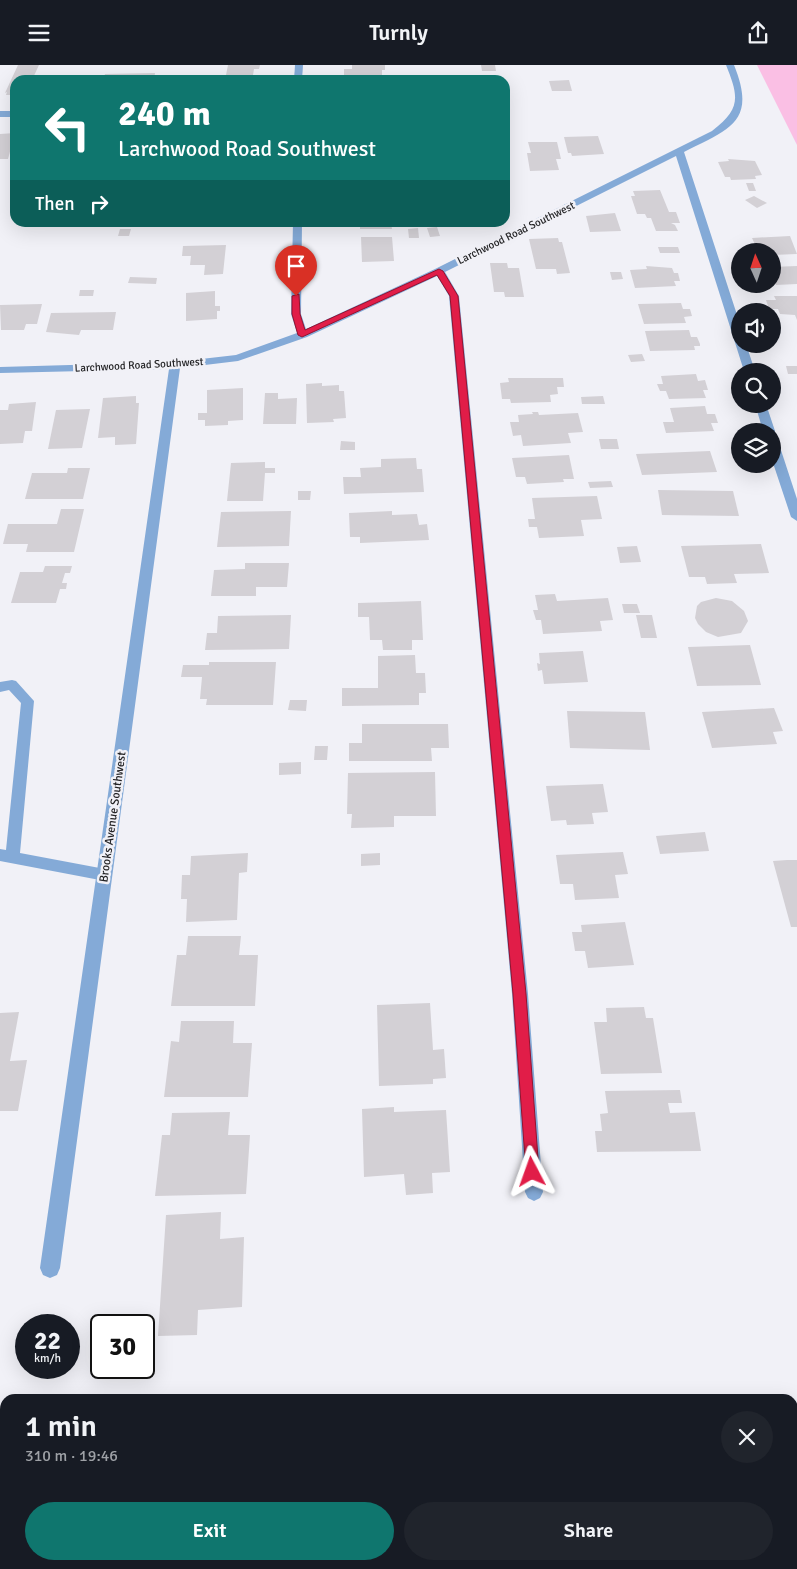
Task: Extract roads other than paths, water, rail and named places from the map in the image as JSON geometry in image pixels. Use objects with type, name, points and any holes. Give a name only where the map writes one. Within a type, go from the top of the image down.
[{"type":"street","name":"Larchwood Road Southwest","points":[[0,370],[175,365],[238,358],[302,335],[439,271],[715,133],[729,123],[739,109],[741,92],[730,65]]},
{"type":"street","points":[[679,151],[731,312]]},
{"type":"street","points":[[297,227],[296,314],[302,335]]},
{"type":"street","points":[[439,271],[454,296],[518,975],[534,1192]]},
{"type":"street","name":"Brooks Avenue Southwest","points":[[50,1268],[175,365]]},
{"type":"street","points":[[781,468],[797,517]]},
{"type":"lane","points":[[0,687],[12,685],[28,701],[22,777],[6,856],[105,875]]}]
